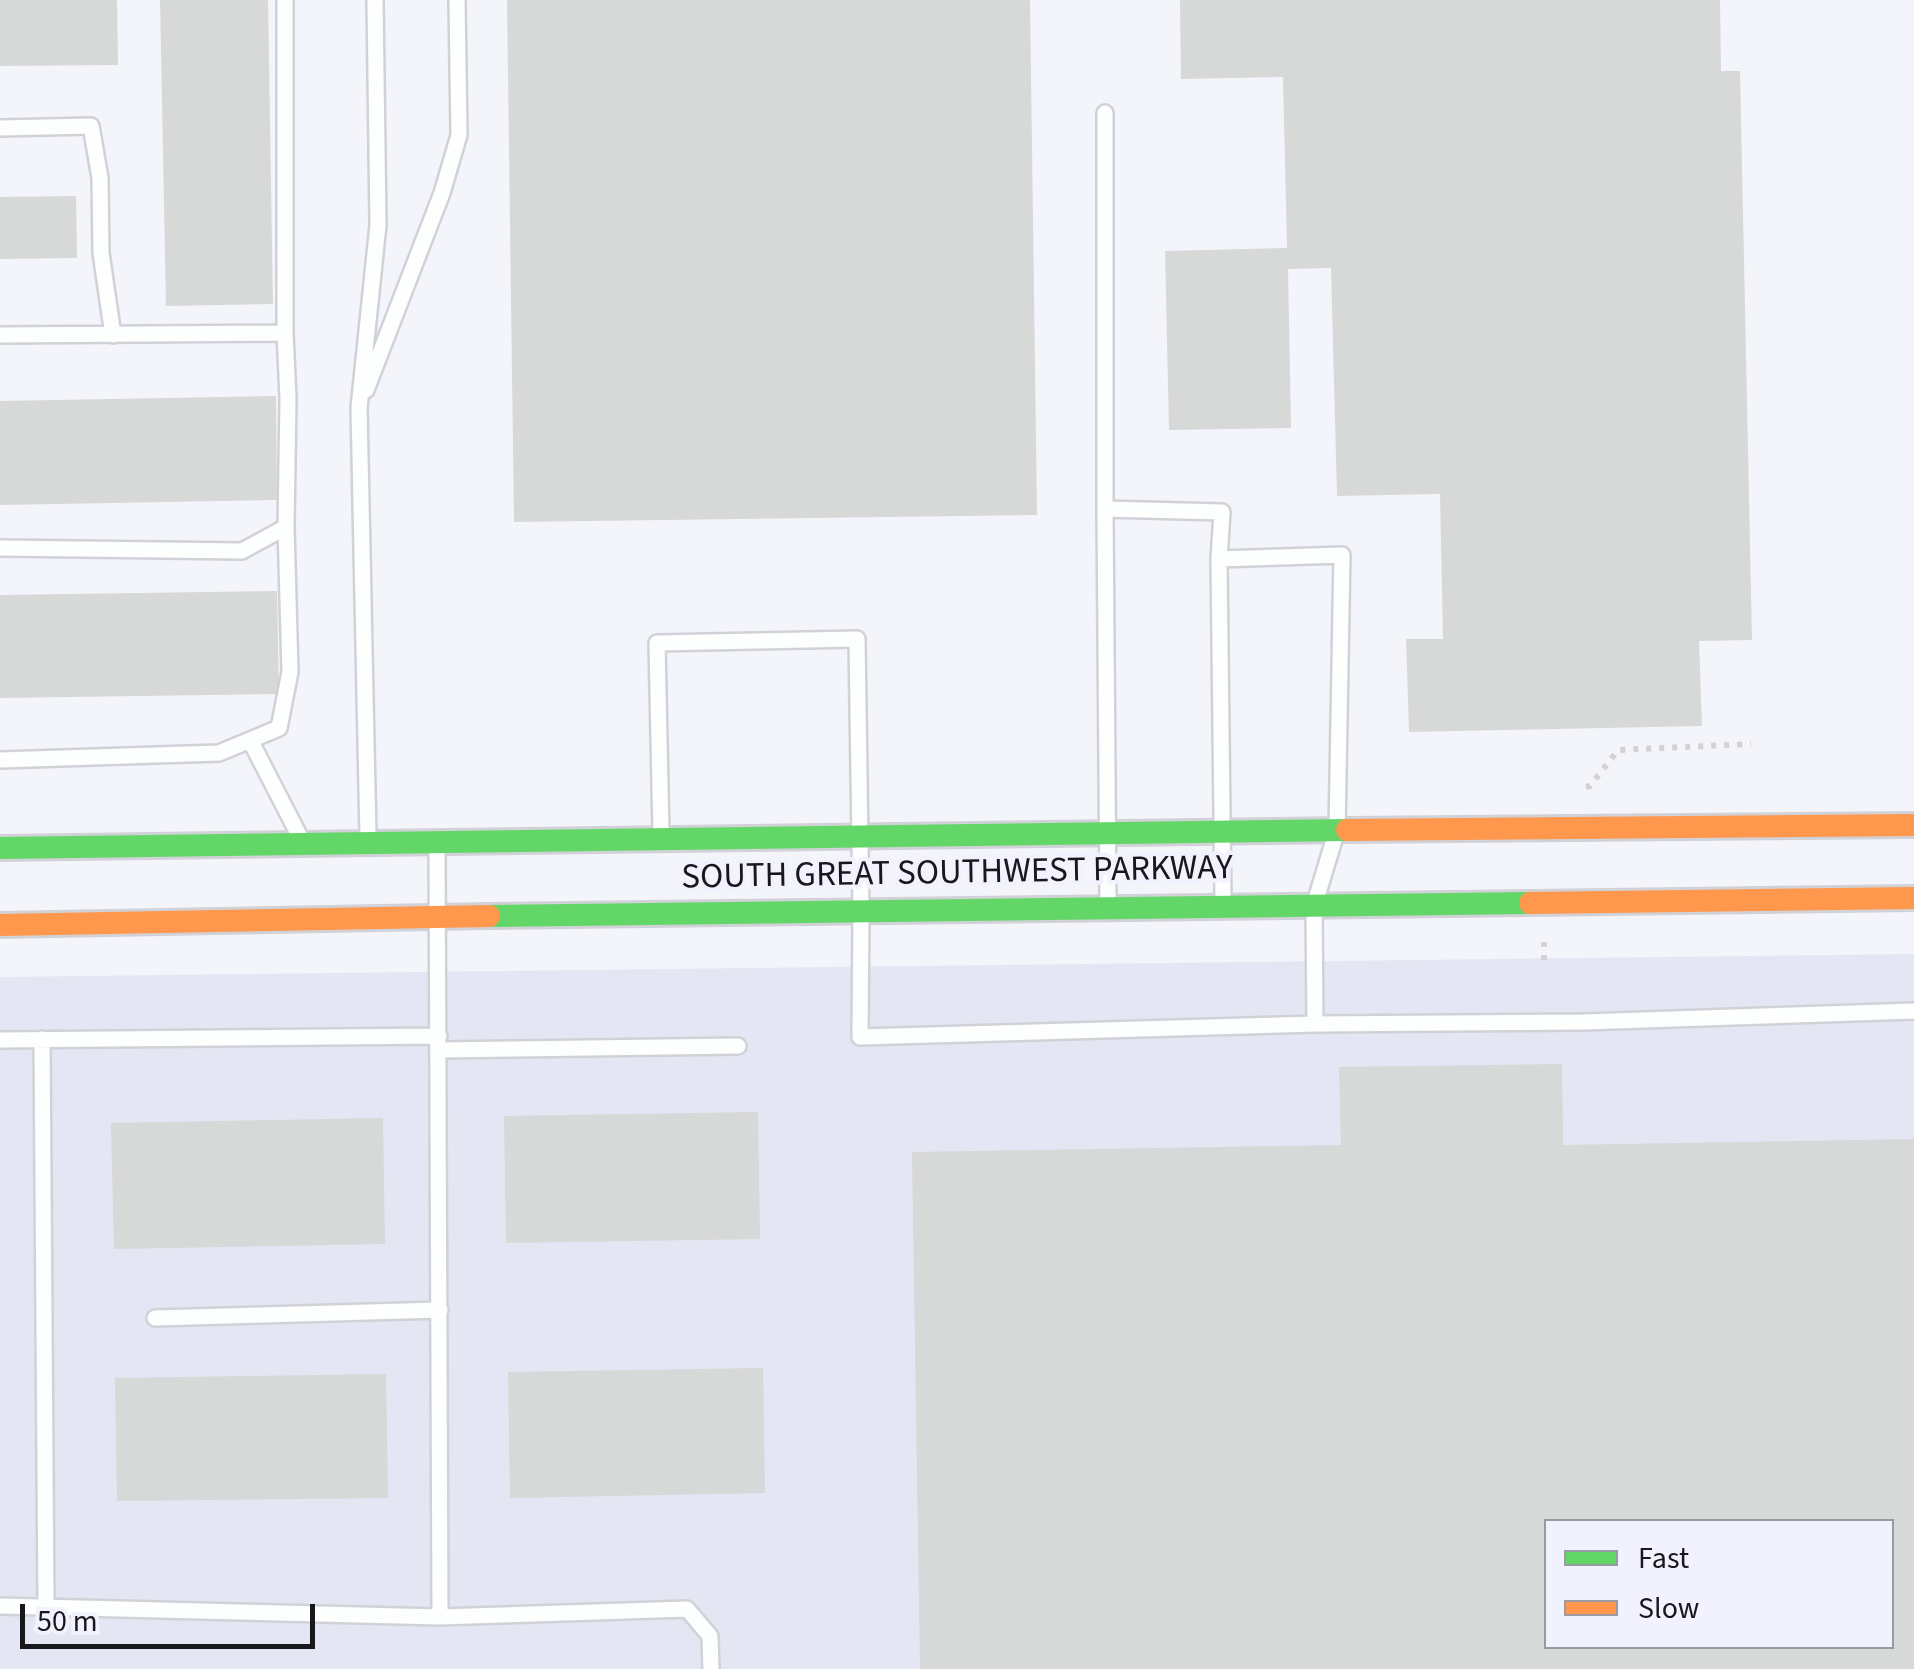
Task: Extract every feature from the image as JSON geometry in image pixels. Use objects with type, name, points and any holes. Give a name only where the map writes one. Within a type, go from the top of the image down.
[{"type":"main road","name":"SOUTH GREAT SOUTHWEST PARKWAY","points":[[0,848],[1914,825]]},
{"type":"main road","name":"SOUTH GREAT SOUTHWEST PARKWAY","points":[[0,925],[1914,898]]},
{"type":"lane","points":[[0,760],[218,752],[279,728],[290,672],[285,0]]},
{"type":"lane","points":[[368,842],[359,408],[378,224],[375,0]]},
{"type":"lane","points":[[359,408],[442,192],[459,135],[457,0]]},
{"type":"lane","points":[[1106,112],[1108,908]]},
{"type":"lane","points":[[0,128],[92,126],[100,178],[101,253],[113,334]]},
{"type":"lane","points":[[0,335],[285,333]]},
{"type":"lane","points":[[1104,509],[1222,512],[1219,559],[1223,906]]},
{"type":"lane","points":[[0,548],[242,552],[286,528]]},
{"type":"lane","points":[[1219,559],[1342,555],[1336,830],[1314,906],[1315,1024]]},
{"type":"lane","points":[[660,838],[657,644],[858,639],[860,1036],[1315,1024],[1583,1022],[1914,1010]]},
{"type":"lane","points":[[250,740],[304,843]]},
{"type":"lane","points":[[438,841],[440,1617]]},
{"type":"lane","points":[[42,1039],[46,1607]]},
{"type":"lane","points":[[0,1040],[738,1046]]},
{"type":"lane","points":[[155,1318],[440,1310]]},
{"type":"lane","points":[[0,1606],[440,1617],[687,1609],[710,1636],[711,1669]]},
{"type":"path","points":[[1574,788],[1590,786],[1618,750],[1752,744]]},
{"type":"shaded area","points":[[1914,954],[1914,1669],[0,1669],[0,977]]},
{"type":"building","points":[[0,0],[117,0],[118,65],[0,66]]},
{"type":"building","points":[[160,0],[268,0],[273,304],[166,306]]},
{"type":"building","points":[[507,0],[1030,0],[1037,515],[514,522]]},
{"type":"building","points":[[1180,0],[1720,0],[1721,71],[1740,71],[1752,640],[1699,641],[1702,726],[1409,732],[1406,639],[1443,639],[1440,494],[1337,496],[1331,268],[1288,269],[1291,428],[1169,430],[1165,251],[1287,248],[1283,77],[1181,79]]},
{"type":"building","points":[[76,196],[77,258],[0,259],[0,197]]},
{"type":"building","points":[[276,396],[277,500],[0,505],[0,401]]},
{"type":"building","points":[[277,591],[279,694],[0,698],[0,595]]},
{"type":"building","points":[[1562,1064],[1563,1145],[1914,1139],[1914,1669],[920,1669],[912,1152],[1341,1145],[1339,1067]]},
{"type":"building","points":[[758,1112],[760,1239],[506,1243],[504,1116]]},
{"type":"building","points":[[383,1118],[385,1244],[114,1249],[111,1123]]},
{"type":"building","points":[[763,1368],[765,1493],[510,1498],[508,1372]]},
{"type":"building","points":[[386,1374],[388,1498],[117,1501],[115,1378]]},
{"type":"traffic: fast","points":[[0,848],[1347,830]]},
{"type":"traffic: fast","points":[[489,916],[1530,903]]},
{"type":"traffic: slow","points":[[1347,830],[1914,825]]},
{"type":"traffic: slow","points":[[1530,903],[1914,898]]},
{"type":"traffic: slow","points":[[0,925],[489,916]]}]
